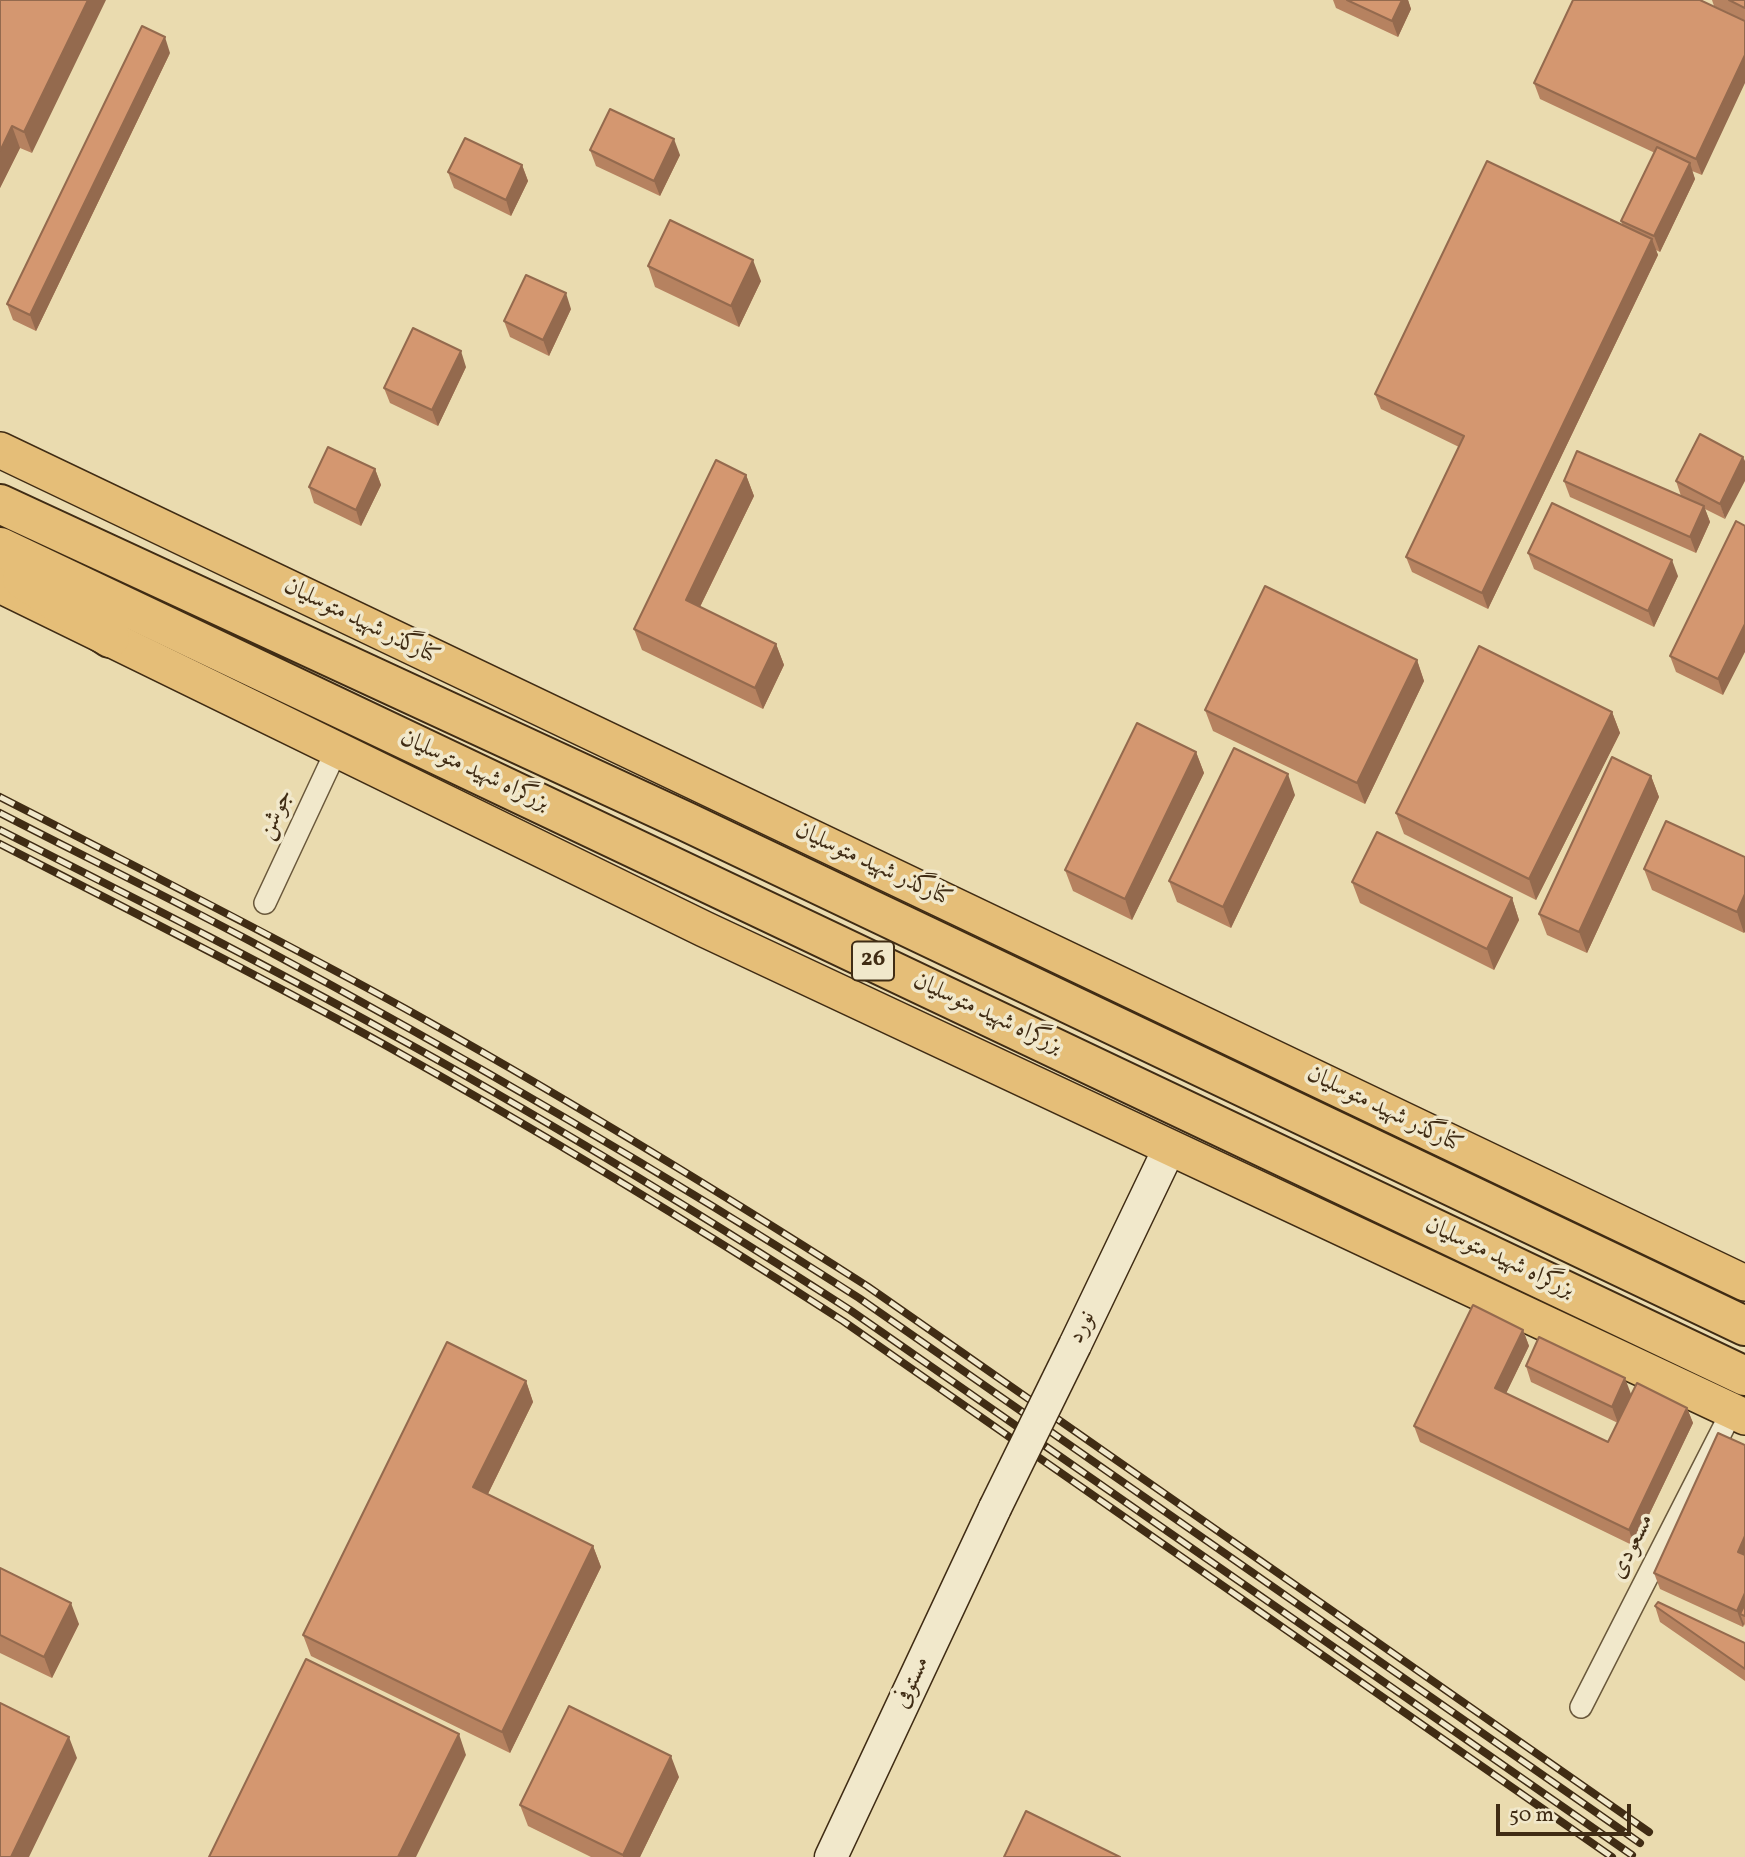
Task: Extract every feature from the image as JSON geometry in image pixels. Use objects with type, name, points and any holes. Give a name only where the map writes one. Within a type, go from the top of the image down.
[{"type":"highway","name":"بزرگراه شهید متوسلیان","points":[[0,504],[687,822],[1745,1326]]},
{"type":"highway","name":"بزرگراه شهید متوسلیان","points":[[0,547],[1741,1401]]},
{"type":"highway","points":[[0,564],[110,638]]},
{"type":"main road","name":"کنارگذر شهید متوسلیان","points":[[0,450],[1745,1283]]},
{"type":"main road","points":[[0,586],[716,935],[1170,1147],[1741,1401]]},
{"type":"street","name":"جوشن","points":[[265,903],[337,750]]},
{"type":"street","name":"نورد","points":[[995,1508],[1170,1147]]},
{"type":"street","name":"مسعودی","points":[[1581,1707],[1741,1401]]},
{"type":"street","name":"مستوفی","points":[[831,1857],[995,1508]]},
{"type":"building","points":[[0,0],[88,0],[24,132],[12,126],[0,151]]},
{"type":"building","points":[[1347,0],[1402,0],[1392,21]]},
{"type":"building","points":[[1573,0],[1700,0],[1745,21],[1745,55],[1696,159],[1534,83]]},
{"type":"building","points":[[1729,0],[1745,0],[1745,8]]},
{"type":"building","points":[[142,26],[165,37],[30,315],[7,304]]},
{"type":"building","points":[[610,109],[674,139],[654,181],[590,150]]},
{"type":"building","points":[[465,138],[522,165],[506,200],[448,172]]},
{"type":"building","points":[[1657,147],[1690,163],[1654,236],[1621,221]]},
{"type":"building","points":[[1487,161],[1652,239],[1482,593],[1406,557],[1464,436],[1375,394]]},
{"type":"building","points":[[670,220],[753,260],[731,306],[648,266]]},
{"type":"building","points":[[526,275],[566,293],[543,340],[504,321]]},
{"type":"building","points":[[413,328],[461,351],[432,410],[384,388]]},
{"type":"building","points":[[1700,434],[1743,457],[1720,504],[1676,481]]},
{"type":"building","points":[[328,447],[375,469],[356,510],[309,487]]},
{"type":"building","points":[[1577,451],[1704,506],[1690,537],[1564,481]]},
{"type":"building","points":[[716,460],[746,475],[686,600],[776,644],[755,688],[634,629]]},
{"type":"building","points":[[1552,503],[1672,560],[1648,611],[1528,553]]},
{"type":"building","points":[[1736,521],[1745,526],[1745,624],[1718,679],[1670,656]]},
{"type":"building","points":[[1265,586],[1417,660],[1357,783],[1205,710]]},
{"type":"building","points":[[1479,646],[1612,712],[1529,879],[1396,813]]},
{"type":"building","points":[[1137,723],[1196,752],[1125,899],[1065,870]]},
{"type":"building","points":[[1234,748],[1288,774],[1223,907],[1169,881]]},
{"type":"building","points":[[1612,757],[1651,776],[1579,932],[1539,914]]},
{"type":"building","points":[[1666,821],[1745,857],[1745,894],[1737,912],[1644,869]]},
{"type":"building","points":[[1377,832],[1512,898],[1487,949],[1352,882]]},
{"type":"building","points":[[1473,1305],[1523,1330],[1495,1388],[1608,1442],[1637,1383],[1687,1408],[1629,1530],[1414,1426]]},
{"type":"building","points":[[1539,1337],[1625,1378],[1612,1407],[1526,1366]]},
{"type":"building","points":[[447,1342],[526,1381],[473,1487],[593,1546],[502,1732],[303,1635]]},
{"type":"building","points":[[1718,1433],[1745,1445],[1745,1536],[1738,1552],[1745,1555],[1745,1593],[1737,1611],[1654,1573]]},
{"type":"building","points":[[0,1568],[71,1603],[44,1657],[0,1635]]},
{"type":"building","points":[[1658,1602],[1745,1643],[1745,1669],[1655,1606]]},
{"type":"building","points":[[306,1659],[459,1734],[398,1857],[209,1857]]},
{"type":"building","points":[[0,1703],[69,1737],[11,1857],[0,1857]]},
{"type":"building","points":[[569,1706],[671,1756],[623,1855],[520,1805]]},
{"type":"building","points":[[1026,1811],[1120,1857],[1004,1857]]},
{"type":"railway","points":[[0,797],[404,1008],[695,1178],[810,1250],[867,1286],[1649,1832]]},
{"type":"railway","points":[[0,813],[328,983],[558,1114],[785,1251],[859,1298],[1640,1843]]},
{"type":"railway","points":[[0,830],[389,1033],[622,1167],[736,1238],[850,1310],[1632,1855]]},
{"type":"railway","points":[[0,844],[385,1045],[559,1145],[730,1249],[843,1321],[1612,1857]]}]
